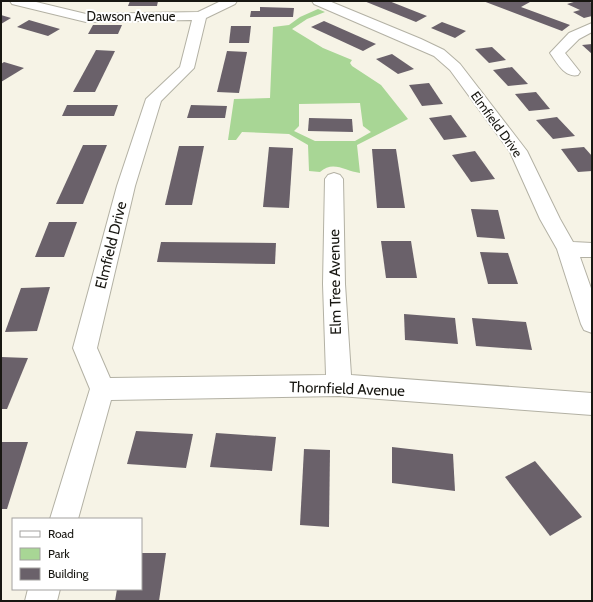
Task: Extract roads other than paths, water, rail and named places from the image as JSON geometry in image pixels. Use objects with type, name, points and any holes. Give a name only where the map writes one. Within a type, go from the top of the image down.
[{"type":"street","name":"Dawson Avenue","points":[[16,1],[86,18],[200,16]]},
{"type":"street","points":[[200,16],[231,1]]},
{"type":"street","name":"Elmfield Drive","points":[[318,1],[422,45],[438,54],[455,67],[518,151],[550,219],[567,249],[592,324]]},
{"type":"street","name":"Elmfield Drive","points":[[102,389],[85,348],[126,186],[154,99],[187,68],[200,16]]},
{"type":"street","points":[[573,72],[557,53],[574,36],[592,27]]},
{"type":"street","name":"Elm Tree Avenue","points":[[334,179],[334,284],[339,385]]},
{"type":"street","points":[[567,249],[592,250]]},
{"type":"street","name":"Thornfield Avenue","points":[[102,389],[339,385],[592,404]]},
{"type":"street","points":[[64,518],[102,389]]},
{"type":"street","points":[[41,601],[44,590]]}]
